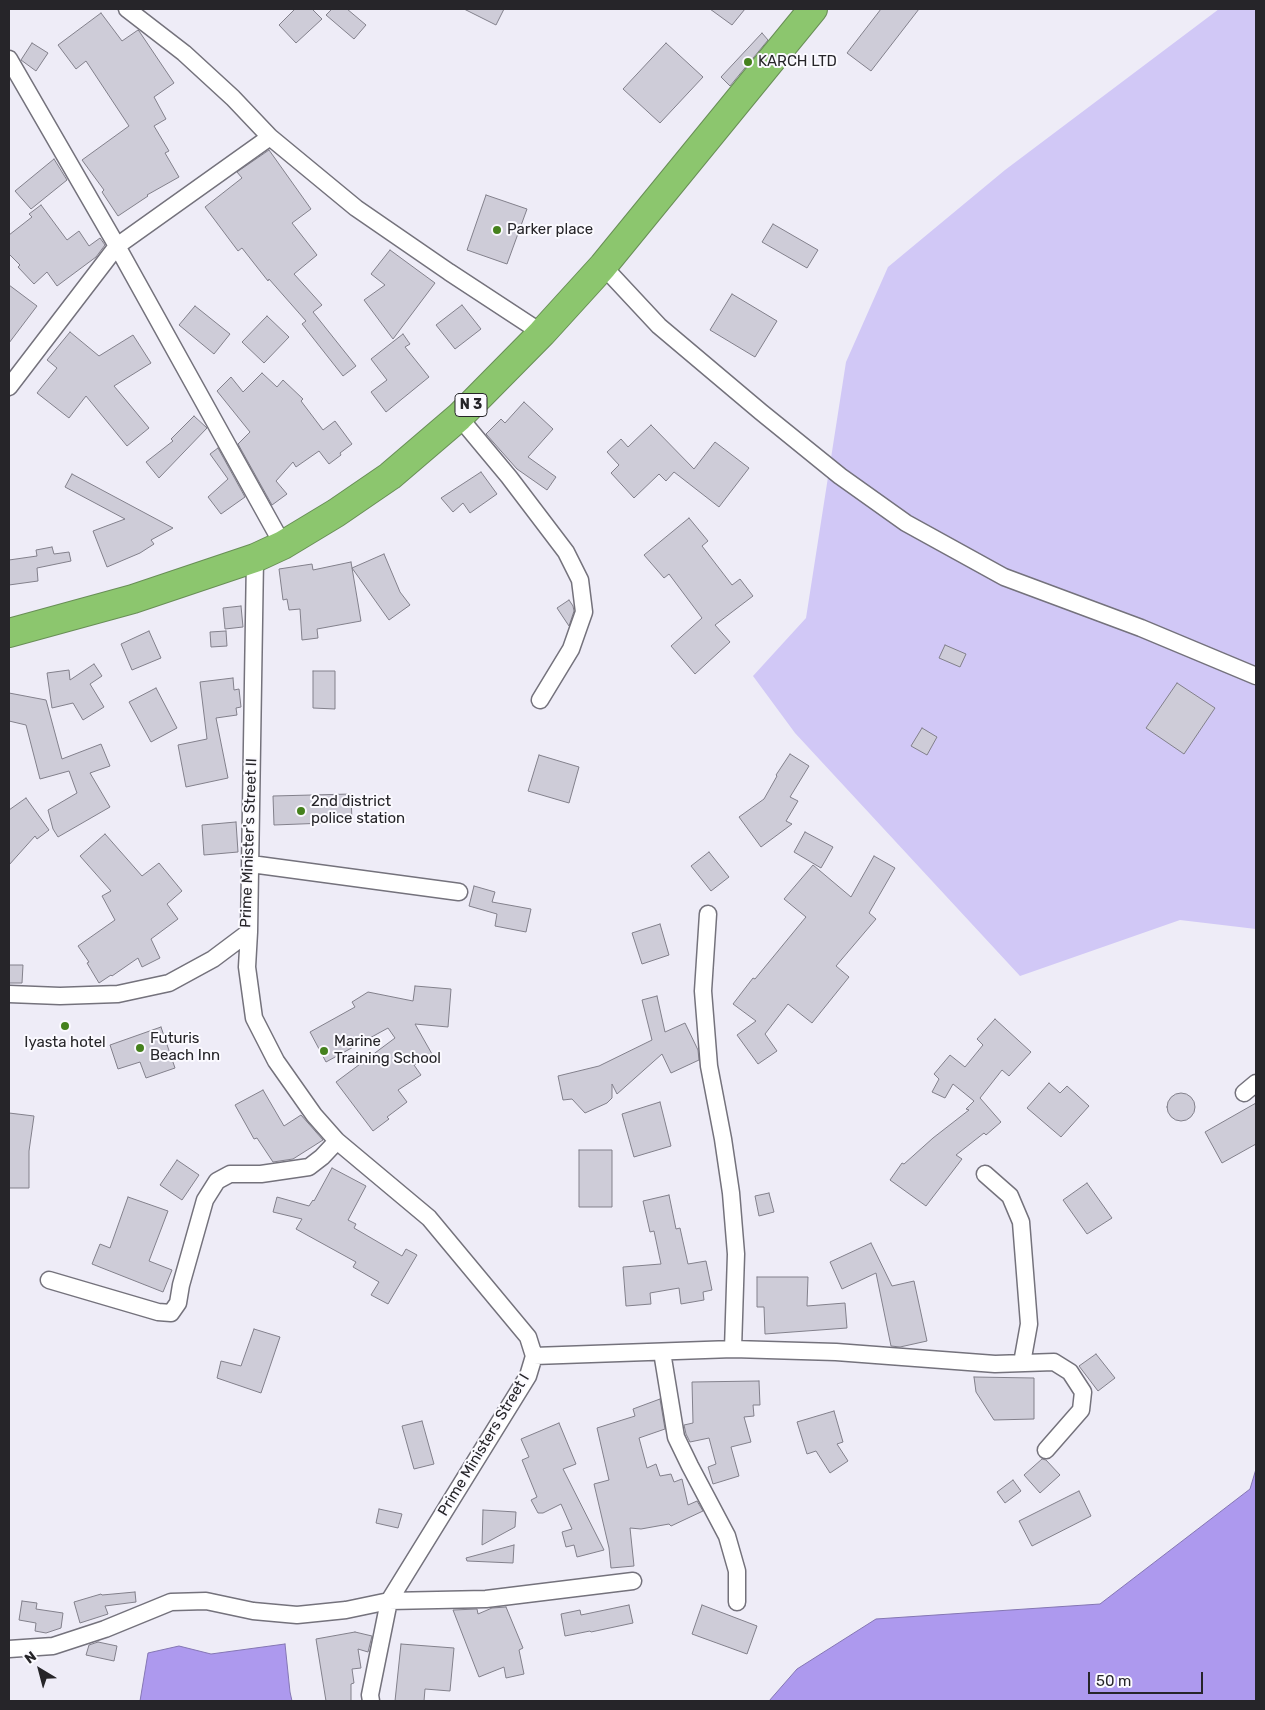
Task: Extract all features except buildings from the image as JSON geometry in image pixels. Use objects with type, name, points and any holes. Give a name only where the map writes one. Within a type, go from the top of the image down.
[{"type":"highway","name":"N 3","points":[[9,633],[133,599],[255,558],[283,545],[336,513],[390,476],[459,417],[542,333],[603,266],[813,9]]},
{"type":"street","points":[[127,9],[184,53],[233,98],[270,137],[356,208],[542,333]]},
{"type":"street","points":[[9,59],[117,246],[283,545]]},
{"type":"street","points":[[9,388],[117,246],[270,137]]},
{"type":"street","points":[[603,266],[674,339],[833,470],[906,523],[1004,577],[1141,628],[1256,676]]},
{"type":"street","points":[[459,417],[509,477],[566,552],[580,580],[584,612],[571,649],[540,700]]},
{"type":"street","name":"Prime Minister's Street II","points":[[9,994],[60,996],[118,994],[169,983],[213,959],[249,932],[255,558]]},
{"type":"street","points":[[251,864],[459,892]]},
{"type":"street","points":[[708,914],[703,992],[709,1066],[723,1139],[732,1202],[736,1254],[733,1349]]},
{"type":"street","name":"Prime Ministers Street I","points":[[249,932],[247,967],[254,1018],[276,1061],[314,1115],[337,1141],[429,1218],[528,1337],[534,1356],[528,1376],[389,1602]]},
{"type":"street","points":[[49,1280],[158,1312],[171,1313],[178,1303],[181,1285],[205,1200],[217,1181],[230,1174],[261,1174],[309,1167],[322,1157],[337,1141]]},
{"type":"street","points":[[985,1174],[1010,1196],[1020,1222],[1029,1324],[1022,1363]]},
{"type":"street","points":[[534,1356],[733,1349],[836,1352],[995,1364],[1054,1362],[1070,1372],[1083,1392],[1081,1410],[1046,1450]]},
{"type":"street","points":[[662,1352],[676,1437],[728,1536],[737,1571],[736,1602]]},
{"type":"street","points":[[9,1649],[53,1646],[105,1629],[171,1602],[206,1601],[254,1611],[297,1615],[346,1610],[389,1602],[486,1599],[632,1581]]},
{"type":"street","points":[[371,1701],[370,1695],[389,1602]]},
{"type":"shaded area","points":[[1219,9],[1256,9],[1256,929],[1180,920],[1020,976],[795,733],[753,676],[806,618],[846,362],[888,267],[1005,170]]},
{"type":"shaded area","points":[[1256,1469],[1256,1701],[769,1701],[797,1669],[876,1619],[1100,1604],[1250,1489]]},
{"type":"shaded area","points":[[285,1644],[292,1701],[140,1701],[148,1653],[179,1646],[211,1654]]},
{"type":"place","name":"KARCH LTD","points":[[748,62]]},
{"type":"place","name":"Parker place","points":[[497,230]]},
{"type":"place","name":"2nd district police station","points":[[301,811]]},
{"type":"place","name":"Iyasta hotel","points":[[65,1026]]},
{"type":"place","name":"Futuris Beach Inn","points":[[140,1048]]},
{"type":"place","name":"Marine Training School","points":[[324,1051]]}]
